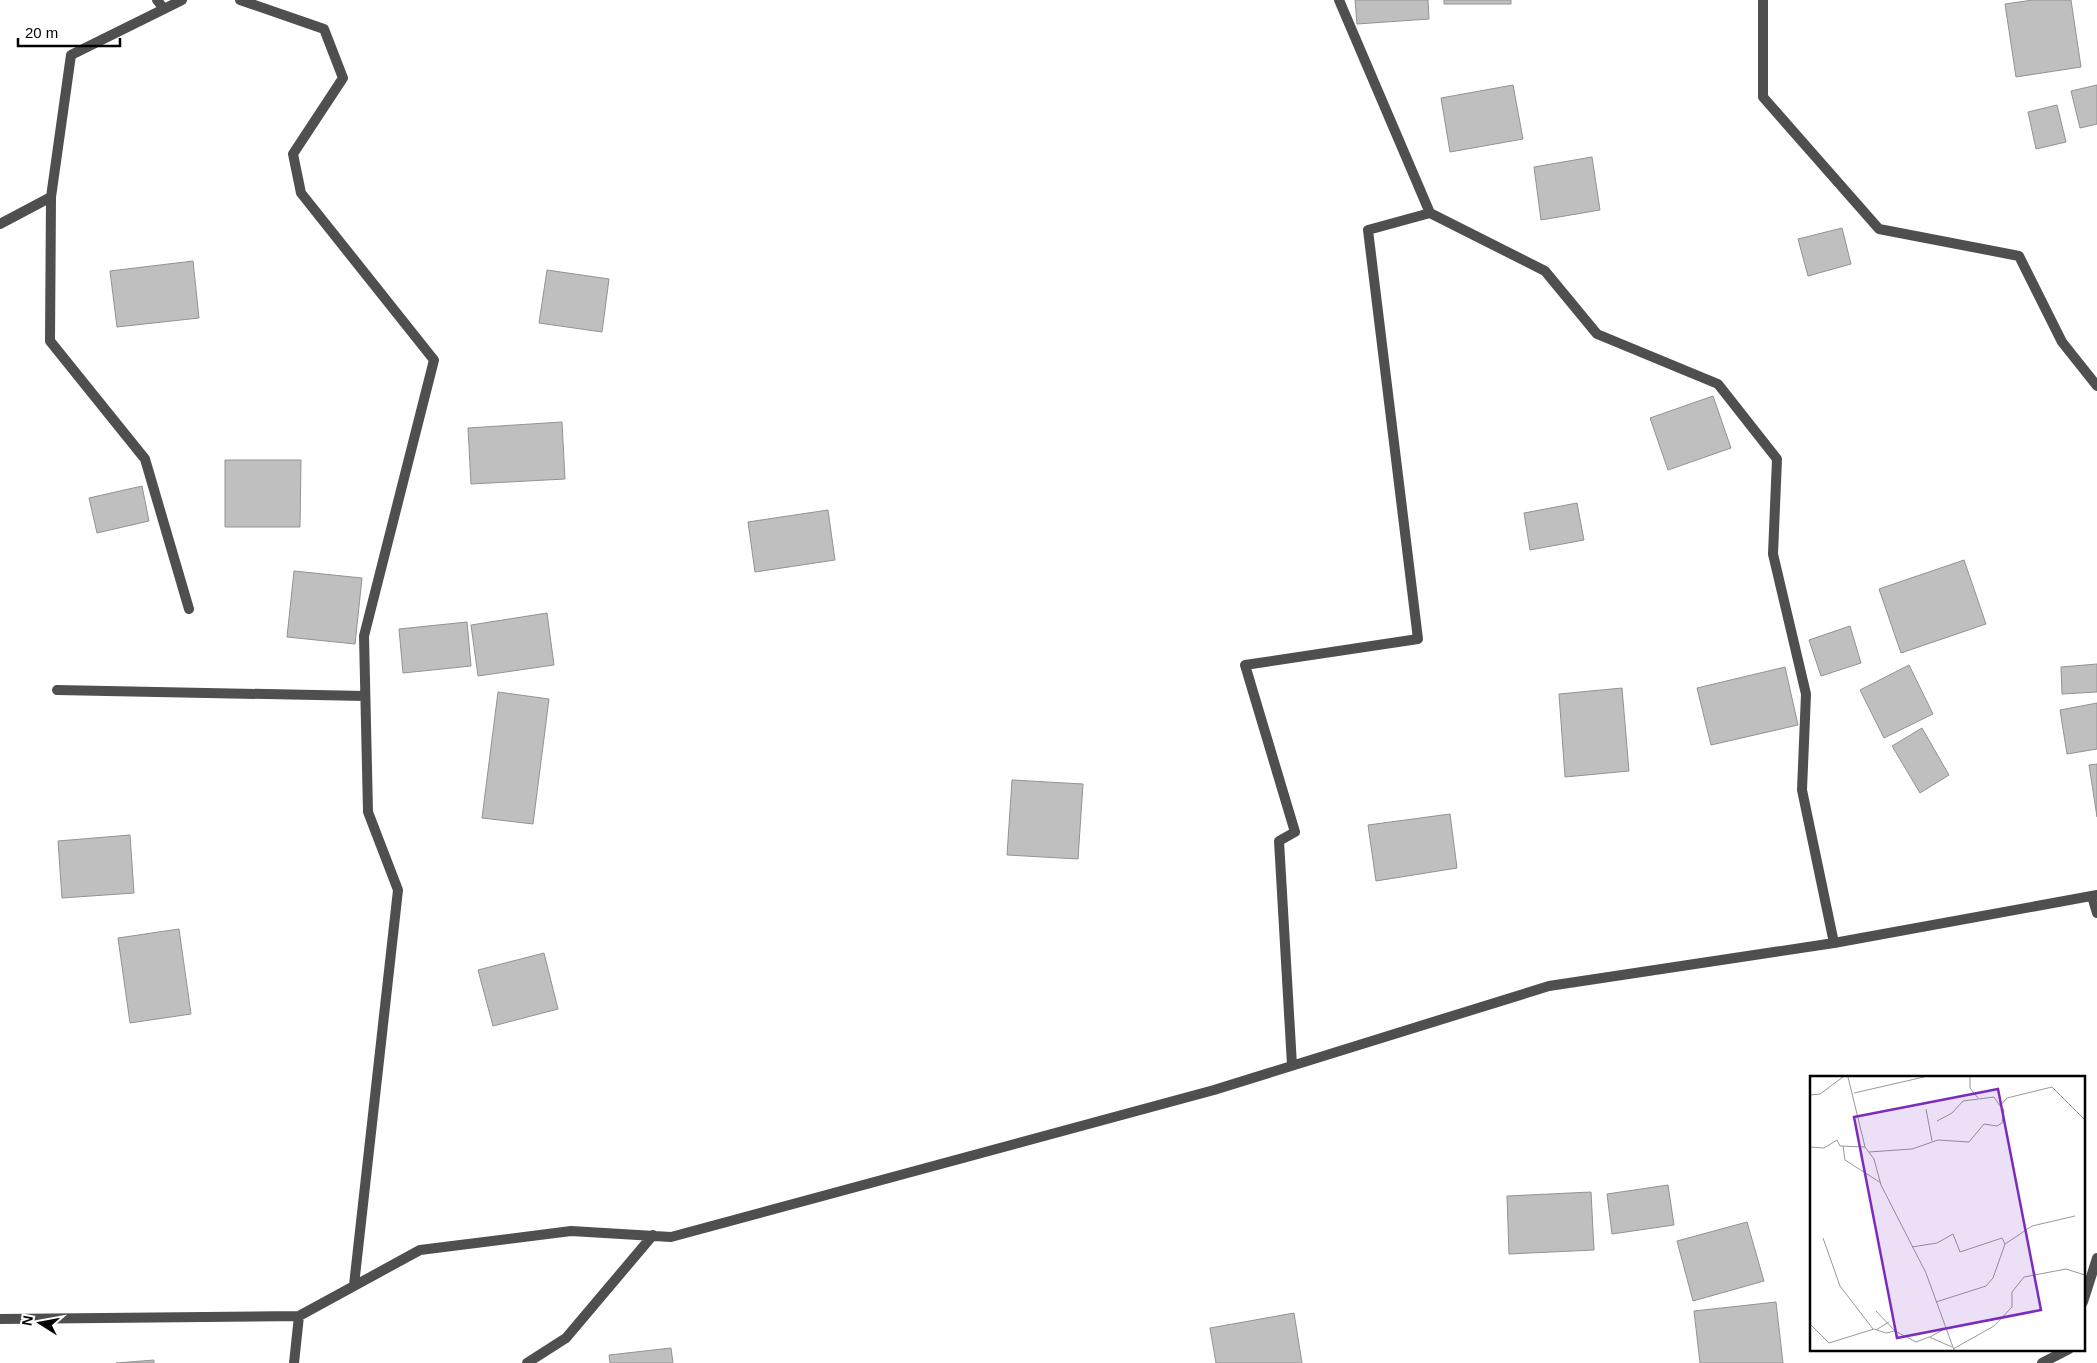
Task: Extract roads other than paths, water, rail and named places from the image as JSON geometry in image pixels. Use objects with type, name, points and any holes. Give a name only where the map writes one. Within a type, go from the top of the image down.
[{"type":"street","points":[[157,0],[164,9]]},
{"type":"street","points":[[182,0],[71,55],[51,197],[50,341],[145,459],[189,609]]},
{"type":"street","points":[[240,0],[324,29],[343,78],[293,154],[301,193],[434,360],[364,636],[368,812],[398,890],[354,1286]]},
{"type":"street","points":[[1339,0],[1430,214],[1545,271],[1598,334],[1718,384],[1777,459],[1773,554],[1806,694],[1802,790],[1834,944]]},
{"type":"street","points":[[1763,0],[1763,97],[1880,229],[2018,256],[2062,342],[2097,386]]},
{"type":"street","points":[[0,224],[51,197]]},
{"type":"street","points":[[1292,1065],[1279,841],[1295,832],[1246,665],[1418,639],[1368,230],[1430,214]]},
{"type":"street","points":[[57,690],[365,696]]},
{"type":"street","points":[[0,1319],[299,1316],[420,1250],[571,1231],[672,1237],[1204,1093],[1549,986],[1834,944],[2094,895],[2097,913]]},
{"type":"street","points":[[527,1363],[566,1338],[653,1235]]},
{"type":"street","points":[[2084,1299],[2097,1258]]},
{"type":"street","points":[[294,1363],[299,1316]]},
{"type":"street","points":[[2042,1363],[2067,1350]]}]
